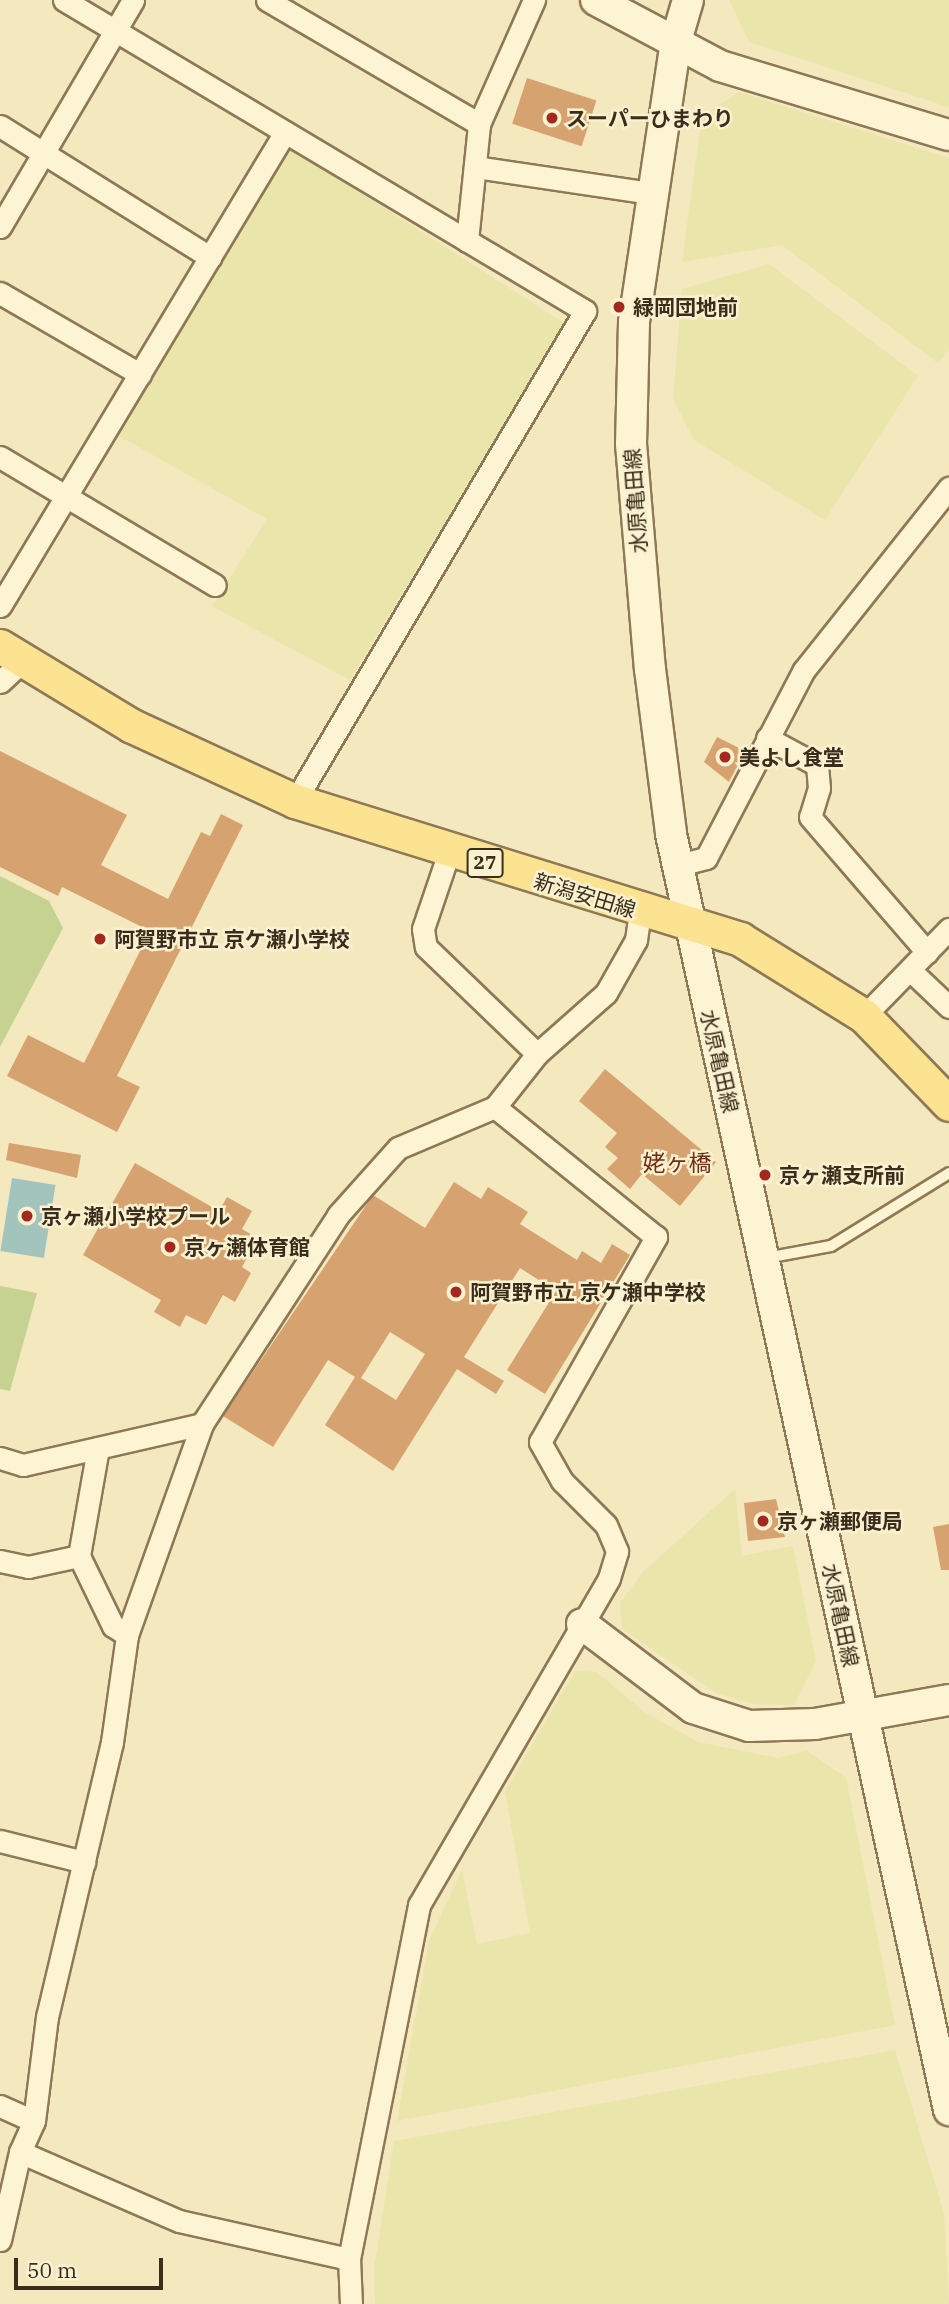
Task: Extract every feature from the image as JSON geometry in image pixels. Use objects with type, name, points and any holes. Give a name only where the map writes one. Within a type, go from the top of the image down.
[{"type":"main road","points":[[596,0],[720,66],[949,135]]},
{"type":"main road","name":"水原亀田線","points":[[688,0],[676,41],[650,193],[634,322],[631,444],[650,669],[678,865],[949,2110]]},
{"type":"main road","name":"新潟安田線","points":[[12,653],[132,726],[295,801],[640,912],[740,939],[864,1016],[949,1104]]},
{"type":"main road","points":[[582,1624],[670,1693],[720,1719],[780,1727],[949,1700]]},
{"type":"street","points":[[64,0],[585,311],[295,801]]},
{"type":"street","points":[[0,227],[134,0]]},
{"type":"street","points":[[267,0],[479,124]]},
{"type":"street","points":[[467,241],[479,124],[534,0]]},
{"type":"street","points":[[0,126],[210,257]]},
{"type":"street","points":[[0,606],[285,132]]},
{"type":"street","points":[[475,167],[650,193]]},
{"type":"street","points":[[0,293],[140,374]]},
{"type":"street","points":[[0,457],[215,584]]},
{"type":"street","points":[[678,865],[706,858],[804,670],[949,488]]},
{"type":"street","points":[[0,682],[12,653]]},
{"type":"street","points":[[767,738],[817,765],[819,788],[810,817],[928,952]]},
{"type":"street","points":[[449,852],[423,929],[426,947],[537,1055]]},
{"type":"street","points":[[0,2240],[20,2152],[34,2121],[47,2017],[112,1742],[127,1635],[202,1424],[338,1215],[398,1148],[495,1107],[537,1055],[606,993],[636,940],[640,912]]},
{"type":"street","points":[[864,1016],[949,929]]},
{"type":"street","points":[[910,970],[949,1007]]},
{"type":"street","points":[[351,2304],[349,2259],[418,1905],[582,1624],[617,1551],[606,1525],[562,1481],[540,1442],[656,1237],[495,1107]]},
{"type":"street","points":[[0,1458],[23,1465],[202,1424]]},
{"type":"street","points":[[98,1448],[79,1556],[113,1626],[127,1635]]},
{"type":"street","points":[[0,1561],[28,1567],[79,1556]]},
{"type":"street","points":[[0,1841],[84,1862]]},
{"type":"street","points":[[0,2106],[34,2121]]},
{"type":"street","points":[[20,2152],[179,2221],[349,2259]]},
{"type":"lane","points":[[764,1258],[831,1246],[949,1173]]},
{"type":"shaded area","points":[[729,0],[949,0],[949,107],[749,42]]},
{"type":"shaded area","points":[[739,92],[949,158],[949,349],[938,363],[782,245],[682,262],[702,116]]},
{"type":"shaded area","points":[[287,146],[564,323],[350,680],[212,606],[267,519],[119,436]]},
{"type":"shaded area","points":[[769,264],[918,376],[825,520],[694,440],[673,399],[682,289]]},
{"type":"shaded area","points":[[735,1489],[742,1556],[793,1546],[816,1661],[794,1705],[753,1704],[716,1693],[622,1629],[620,1603],[644,1571]]},
{"type":"shaded area","points":[[575,1671],[597,1672],[644,1712],[698,1742],[778,1758],[807,1751],[846,1778],[895,2025],[397,2121],[429,1941],[462,1870],[477,1944],[530,1933],[505,1791]]},
{"type":"shaded area","points":[[895,2050],[944,2214],[949,2304],[375,2304],[374,2270],[394,2141]]},
{"type":"green space","points":[[0,876],[49,901],[63,928],[0,1047]]},
{"type":"green space","points":[[0,1286],[37,1293],[10,1391],[0,1389]]},
{"type":"water","name":"京ヶ瀬小学校プール","points":[[12,1178],[55,1185],[44,1258],[0,1251]]},
{"type":"building","name":"スーパーひまわり","points":[[527,78],[596,101],[582,146],[512,124]]},
{"type":"building","name":"美よし食堂","points":[[717,737],[745,751],[729,782],[704,762]]},
{"type":"building","points":[[0,751],[127,815],[101,865],[168,899],[201,832],[210,836],[221,814],[243,825],[117,1076],[140,1087],[117,1132],[7,1076],[28,1035],[84,1063],[150,931],[62,887],[58,896],[0,867]]},
{"type":"building","points":[[605,1069],[716,1162],[680,1206],[642,1174],[630,1189],[607,1169],[618,1158],[605,1147],[617,1133],[579,1101]]},
{"type":"building","points":[[9,1143],[81,1155],[77,1178],[6,1160]]},
{"type":"building","name":"京ヶ瀬体育館","points":[[135,1163],[219,1211],[227,1197],[252,1211],[242,1229],[258,1238],[242,1267],[251,1273],[235,1302],[223,1295],[206,1325],[186,1315],[180,1327],[154,1312],[161,1300],[83,1255]]},
{"type":"building","points":[[454,1182],[481,1199],[488,1187],[528,1212],[520,1224],[577,1260],[582,1251],[601,1263],[612,1244],[630,1255],[545,1394],[507,1370],[556,1291],[520,1268],[464,1357],[504,1381],[496,1394],[457,1369],[393,1471],[325,1425],[355,1377],[328,1360],[273,1447],[223,1416],[373,1195],[425,1228]],"holes":[[[390,1332],[425,1354],[396,1400],[361,1378]]]},
{"type":"building","points":[[776,1499],[785,1537],[748,1541],[744,1503]]},
{"type":"building","points":[[949,1524],[949,1570],[941,1570],[933,1527]]},
{"type":"place","name":"スーパーひまわり","points":[[552,118]]},
{"type":"place","name":"緑岡団地前","points":[[619,307]]},
{"type":"place","name":"美よし食堂","points":[[725,757]]},
{"type":"place","name":"阿賀野市立 京ケ瀬小学校","points":[[100,939]]},
{"type":"place","name":"京ヶ瀬支所前","points":[[765,1175]]},
{"type":"place","name":"京ヶ瀬小学校プール","points":[[27,1216]]},
{"type":"place","name":"京ヶ瀬体育館","points":[[170,1247]]},
{"type":"place","name":"阿賀野市立 京ケ瀬中学校","points":[[456,1292]]},
{"type":"place","name":"京ヶ瀬郵便局","points":[[763,1521]]},
{"type":"district","name":"姥ヶ橋","points":[[677,1162]]}]
